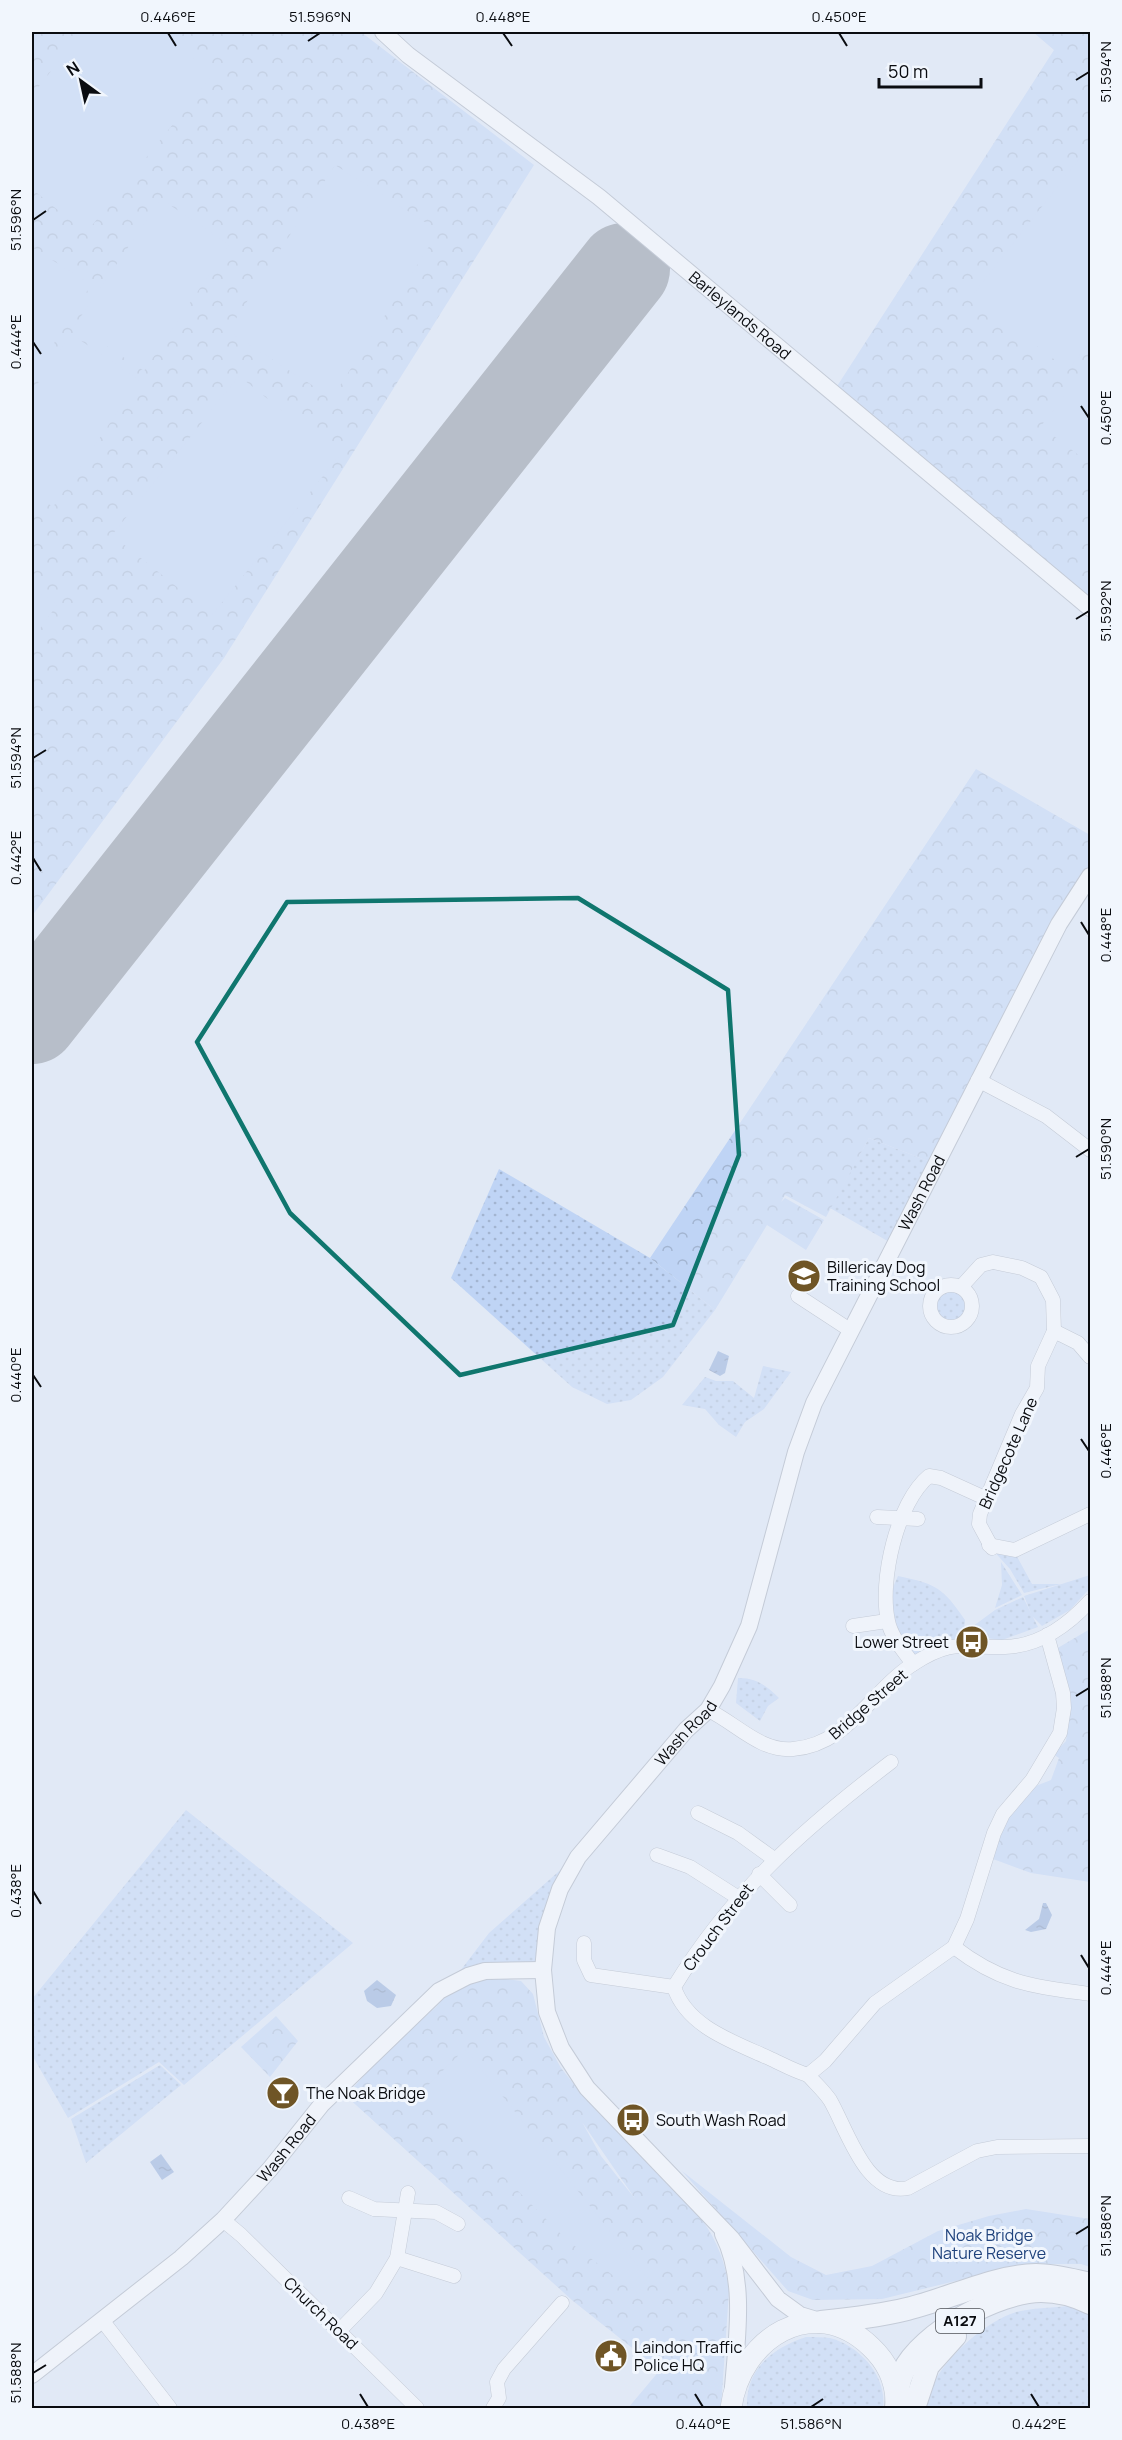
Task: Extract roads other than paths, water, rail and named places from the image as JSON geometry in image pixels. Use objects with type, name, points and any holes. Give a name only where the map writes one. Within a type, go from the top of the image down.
[{"type":"highway","points":[[821,2322],[863,2318],[908,2309],[1003,2281],[1034,2275],[1055,2276],[1090,2284]]},
{"type":"highway","name":"A127","points":[[896,2409],[902,2374],[917,2351],[934,2337],[981,2308],[1014,2295],[1041,2291],[1069,2295],[1090,2303]]},
{"type":"highway","name":"A127","points":[[914,2409],[928,2366],[959,2333],[996,2309],[1026,2298],[1069,2295]]},
{"type":"main road","points":[[733,2404],[744,2367],[761,2345],[794,2326],[821,2322],[858,2336],[874,2350],[886,2365],[894,2384],[896,2409]]},
{"type":"street","name":"Barleylands Road","points":[[383,32],[408,55],[599,197],[1090,608]]},
{"type":"street","name":"Wash Road","points":[[32,2375],[181,2258],[223,2220],[270,2169],[322,2104],[439,1991],[468,1976],[485,1971],[543,1970],[547,1928],[552,1909],[578,1857],[679,1738],[708,1710],[722,1686],[749,1626],[796,1452],[818,1394],[1059,924],[1090,876]]},
{"type":"street","points":[[978,1080],[1046,1116],[1090,1150]]},
{"type":"street","points":[[961,1287],[981,1265],[993,1262],[1022,1268],[1041,1277],[1053,1300],[1054,1331],[1078,1343],[1090,1357]]},
{"type":"street","points":[[798,1296],[850,1329]]},
{"type":"street","name":"Bridgecote Lane","points":[[1054,1331],[1038,1366],[1037,1388],[1022,1414],[985,1498],[979,1524],[991,1547],[1015,1550],[1090,1514]]},
{"type":"street","points":[[913,1664],[892,1634],[887,1621],[885,1595],[894,1537],[913,1490],[929,1476],[949,1481],[985,1498]]},
{"type":"street","points":[[877,1517],[918,1519]]},
{"type":"street","name":"Bridge Street","points":[[708,1710],[760,1743],[776,1748],[792,1749],[823,1743],[913,1664],[951,1646],[1005,1647],[1025,1643],[1067,1625],[1090,1601]]},
{"type":"street","points":[[853,1626],[887,1621]]},
{"type":"street","points":[[1047,1635],[1063,1693],[1064,1708],[1060,1734],[1032,1780],[1003,1814],[994,1833],[967,1919],[954,1947],[875,2003],[825,2061],[808,2075],[829,2098],[852,2147],[878,2182],[892,2189],[908,2188],[977,2151],[996,2147],[1090,2146]]},
{"type":"street","name":"Crouch Street","points":[[808,2075],[733,2042],[702,2024],[687,2011],[674,1987],[737,1897],[759,1874],[891,1762]]},
{"type":"street","points":[[698,1813],[728,1827],[774,1859]]},
{"type":"street","points":[[657,1855],[690,1867],[737,1897]]},
{"type":"street","points":[[759,1874],[790,1905]]},
{"type":"street","points":[[584,1943],[584,1960],[591,1975],[674,1987]]},
{"type":"street","points":[[954,1947],[1001,1977],[1029,1986],[1090,1994]]},
{"type":"street","points":[[543,1970],[547,2012],[561,2048],[604,2108],[719,2226],[746,2256],[778,2299],[800,2315],[821,2322]]},
{"type":"street","points":[[340,2330],[376,2293],[397,2258],[408,2193]]},
{"type":"street","points":[[349,2198],[374,2209],[436,2212],[458,2224]]},
{"type":"street","name":"Church Road","points":[[223,2220],[340,2330],[417,2409]]},
{"type":"street","points":[[719,2226],[731,2254],[736,2284],[733,2404]]},
{"type":"street","points":[[397,2258],[454,2276]]},
{"type":"street","points":[[493,2409],[500,2398],[497,2382],[504,2369],[562,2303]]},
{"type":"street","points":[[102,2320],[170,2409]]},
{"type":"water","points":[[718,1351],[729,1356],[725,1373],[720,1376],[709,1370]]},
{"type":"water","points":[[1043,1903],[1046,1903],[1052,1915],[1046,1929],[1031,1932],[1025,1930],[1039,1919]]},
{"type":"water","points":[[377,1980],[396,1995],[391,2006],[377,2008],[367,2001],[364,1991]]},
{"type":"water","points":[[161,2154],[174,2172],[162,2180],[150,2162]]},
{"type":"place","name":"Billericay Dog Training School","points":[[804,1276]]},
{"type":"place","name":"Lower Street","points":[[972,1642]]},
{"type":"place","name":"The Noak Bridge","points":[[283,2093]]},
{"type":"place","name":"South Wash Road","points":[[633,2120]]},
{"type":"place","name":"Laindon Traffic Police HQ","points":[[611,2356]]},
{"type":"park label","name":"Noak Bridge Nature Reserve","points":[[989,2244]]}]
